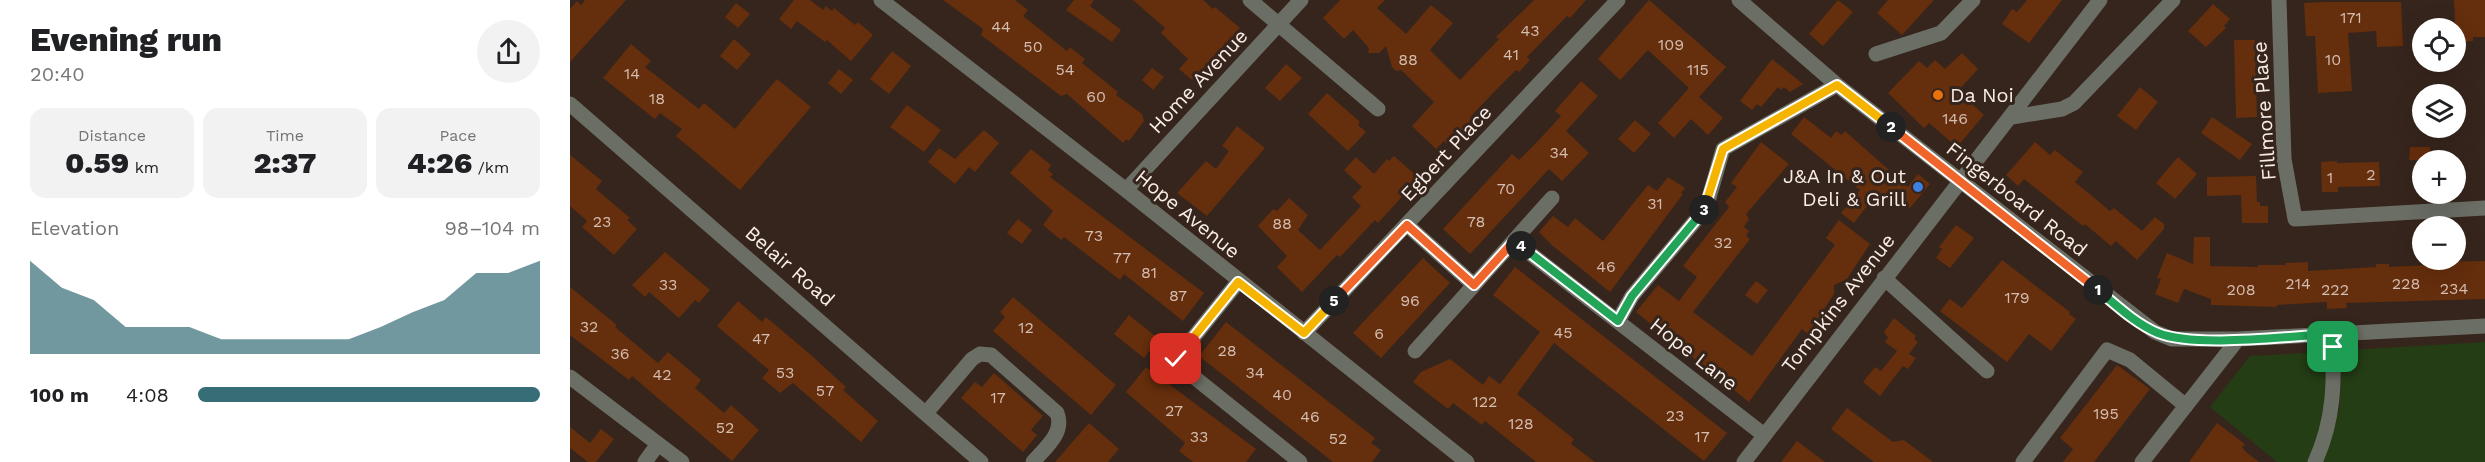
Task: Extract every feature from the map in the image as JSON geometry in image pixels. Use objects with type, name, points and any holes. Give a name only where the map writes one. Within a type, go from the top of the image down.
[{"type":"street","name":"Hope Avenue","points":[[881,0],[1126,190],[1457,460]]},
{"type":"street","points":[[1250,0],[1377,109]]},
{"type":"street","name":"Home Avenue","points":[[1126,190],[1301,0]]},
{"type":"street","name":"Egbert Place","points":[[1304,333],[1618,0]]},
{"type":"street","name":"Fingerboard Road","points":[[1739,0],[1837,85],[2155,332],[2172,339],[2238,339],[2485,326]]},
{"type":"street","points":[[1876,54],[1941,33],[1973,0]]},
{"type":"street","name":"Tompkins Avenue","points":[[1744,462],[2100,0]]},
{"type":"street","points":[[2012,117],[2062,109],[2074,103],[2173,0]]},
{"type":"street","name":"Fillmore Place","points":[[2279,0],[2284,159],[2295,219],[2485,208]]},
{"type":"street","points":[[1618,321],[1632,296],[1706,208],[1723,149],[1837,85]]},
{"type":"street","name":"Belair Road","points":[[570,104],[927,412],[981,462]]},
{"type":"street","points":[[1415,351],[1552,198]]},
{"type":"street","points":[[1407,225],[1474,285]]},
{"type":"street","name":"Hope Lane","points":[[1514,241],[1764,435]]},
{"type":"street","points":[[1884,278],[1988,371]]},
{"type":"street","points":[[1238,282],[1176,359],[1179,365],[1300,462]]},
{"type":"street","points":[[2315,462],[2325,440],[2334,403],[2333,334]]},
{"type":"street","points":[[2142,462],[2238,339]]},
{"type":"street","points":[[2023,462],[2107,350],[2130,360],[2186,406]]},
{"type":"street","points":[[927,412],[972,359],[980,354],[992,355],[1057,413],[1058,432],[1033,462]]},
{"type":"street","points":[[570,377],[682,462]]},
{"type":"street","points":[[645,462],[658,444]]},
{"type":"green space","points":[[2485,342],[2485,462],[2321,462],[2338,416],[2341,371],[2349,350]]},
{"type":"green space","points":[[2322,352],[2330,392],[2311,462],[2277,462],[2210,407],[2250,356]]},
{"type":"building","points":[[585,0],[626,0],[570,62],[570,9],[577,1],[581,5]]},
{"type":"building","points":[[794,0],[810,0],[823,10],[826,6],[832,11],[834,8],[855,25],[858,22],[873,35],[851,61],[827,40],[825,42],[797,21],[791,29],[779,19]]},
{"type":"building","points":[[943,0],[1015,0],[1028,10],[1023,16],[1067,51],[1070,47],[1085,59],[1082,63],[1118,92],[1116,95],[1142,114],[1144,121],[1129,141],[1126,139],[1123,143],[1067,94],[1061,96],[981,35],[983,29]]},
{"type":"building","points":[[1074,0],[1094,0],[1090,6],[1121,30],[1112,42],[1066,10]]},
{"type":"building","points":[[1133,0],[1203,0],[1240,28],[1192,80],[1179,69],[1188,59],[1161,33],[1165,28]]},
{"type":"building","points":[[1340,0],[1385,0],[1377,8],[1406,34],[1431,5],[1453,23],[1430,50],[1460,80],[1499,39],[1496,37],[1534,0],[1586,0],[1570,18],[1567,16],[1527,57],[1530,60],[1519,72],[1516,70],[1471,116],[1474,120],[1461,133],[1459,130],[1447,144],[1444,141],[1436,149],[1412,126],[1434,102],[1401,70],[1396,71],[1392,67],[1386,46],[1379,53],[1368,53],[1369,48],[1353,30],[1344,39],[1323,18]]},
{"type":"building","points":[[1649,0],[1726,67],[1699,97],[1723,118],[1708,135],[1691,119],[1674,138],[1658,123],[1689,88],[1648,50],[1620,80],[1598,59]]},
{"type":"building","points":[[1838,0],[1853,12],[1823,46],[1809,34]]},
{"type":"building","points":[[1888,0],[1934,0],[1902,35],[1877,13]]},
{"type":"building","points":[[2027,0],[2062,0],[2029,43],[2002,24],[2012,9],[2017,12]]},
{"type":"building","points":[[2454,0],[2485,0],[2485,37],[2473,37],[2473,41],[2466,41],[2466,18],[2455,18]]},
{"type":"building","points":[[2401,2],[2403,46],[2377,47],[2376,31],[2348,33],[2352,91],[2318,93],[2315,36],[2306,36],[2304,3]]},
{"type":"building","points":[[736,3],[750,14],[738,28],[725,17]]},
{"type":"building","points":[[2213,4],[2230,19],[2224,26],[2226,28],[2206,47],[2188,31]]},
{"type":"building","points":[[734,39],[751,54],[737,70],[720,56]]},
{"type":"building","points":[[2234,40],[2255,40],[2257,117],[2236,118]]},
{"type":"building","points":[[631,44],[651,61],[645,67],[699,109],[704,103],[735,129],[777,79],[811,107],[740,190],[676,136],[682,129],[660,113],[655,119],[603,78]]},
{"type":"building","points":[[892,51],[911,66],[889,94],[870,79]]},
{"type":"building","points":[[1962,53],[1978,69],[1958,91],[1984,115],[1957,147],[1929,123],[1924,128],[1888,93],[1919,61],[1927,68],[1935,60],[1945,69]]},
{"type":"building","points":[[1772,59],[1803,84],[1790,92],[1784,87],[1781,90],[1778,87],[1761,107],[1757,104],[1752,110],[1740,101]]},
{"type":"building","points":[[1286,64],[1302,78],[1280,101],[1265,88]]},
{"type":"building","points":[[1152,68],[1164,77],[1153,90],[1142,80]]},
{"type":"building","points":[[839,69],[853,80],[841,94],[828,83]]},
{"type":"building","points":[[1581,81],[1598,96],[1566,131],[1589,153],[1562,181],[1549,169],[1470,254],[1443,229],[1512,154],[1519,160],[1538,141],[1561,116],[1555,111]]},
{"type":"building","points":[[2140,87],[2158,102],[2136,130],[2117,116]]},
{"type":"building","points":[[1327,93],[1360,122],[1358,125],[1366,132],[1348,151],[1308,114]]},
{"type":"building","points":[[907,105],[941,130],[924,152],[890,127]]},
{"type":"building","points":[[1804,117],[1831,138],[1836,131],[1842,135],[1845,131],[1908,187],[1918,174],[1930,184],[1910,208],[1902,201],[1896,208],[1877,193],[1854,223],[1841,213],[1860,190],[1791,134]]},
{"type":"building","points":[[2212,117],[2252,144],[2240,160],[2201,133]]},
{"type":"building","points":[[1635,120],[1651,134],[1634,153],[1618,139]]},
{"type":"building","points":[[1237,126],[1265,148],[1207,216],[1177,193],[1206,161],[1216,169],[1229,151],[1222,146]]},
{"type":"building","points":[[984,130],[999,143],[975,172],[969,167],[955,184],[928,162],[939,148],[955,159]]},
{"type":"building","points":[[1761,142],[1789,164],[1746,214],[1749,219],[1744,227],[1749,231],[1746,236],[1750,239],[1693,312],[1752,356],[1835,245],[1826,238],[1839,220],[1870,244],[1847,279],[1834,285],[1834,294],[1808,334],[1802,329],[1749,402],[1636,312],[1658,285],[1679,301],[1697,277],[1683,266],[1729,207],[1725,202],[1737,187],[1731,183]]},
{"type":"building","points":[[2035,142],[2050,155],[2055,150],[2083,172],[2075,182],[2110,211],[2114,208],[2142,231],[2155,217],[2164,224],[2164,229],[2137,260],[2116,241],[2111,246],[2085,224],[2083,226],[2024,179],[2018,186],[2006,175]]},
{"type":"building","points":[[2410,147],[2430,147],[2430,150],[2412,150],[2412,160],[2409,160]]},
{"type":"building","points":[[1031,149],[1051,165],[1048,170],[1053,174],[1050,177],[1204,293],[1183,321],[1124,274],[1120,280],[1064,237],[1061,240],[1043,225],[1053,211],[1010,173]]},
{"type":"building","points":[[570,155],[602,181],[596,189],[630,218],[627,220],[637,229],[614,255],[582,227],[587,221],[570,206]]},
{"type":"building","points":[[1394,156],[1419,178],[1378,223],[1375,220],[1302,292],[1277,267],[1287,256],[1258,226],[1273,209],[1277,211],[1289,198],[1308,215],[1298,230],[1320,250],[1361,206],[1352,197],[1362,187],[1344,170],[1356,157],[1374,174],[1387,159],[1389,161]]},
{"type":"building","points":[[2178,157],[2197,174],[2175,199],[2156,183]]},
{"type":"building","points":[[2337,161],[2337,163],[2379,162],[2380,186],[2338,187],[2338,192],[2322,192],[2321,162]]},
{"type":"building","points":[[2256,176],[2257,202],[2260,202],[2260,206],[2268,206],[2268,223],[2242,223],[2241,195],[2207,196],[2207,177]]},
{"type":"building","points":[[1668,177],[1685,188],[1681,193],[1683,194],[1610,292],[1539,232],[1553,216],[1568,227],[1575,218],[1603,241],[1648,185],[1657,191]]},
{"type":"building","points":[[1018,219],[1032,230],[1022,244],[1007,233]]},
{"type":"building","points":[[1956,225],[1974,238],[1950,268],[1936,258],[1942,249],[1939,247]]},
{"type":"building","points":[[2194,237],[2210,237],[2210,266],[2258,267],[2258,265],[2308,262],[2308,271],[2376,267],[2376,264],[2389,264],[2389,267],[2412,266],[2412,270],[2466,270],[2466,261],[2485,261],[2485,299],[2346,303],[2347,308],[2327,309],[2327,302],[2277,305],[2277,307],[2211,305],[2211,299],[2184,289],[2178,303],[2155,294],[2161,279],[2157,278],[2167,253],[2193,264]]},
{"type":"building","points":[[665,252],[710,290],[699,303],[695,300],[679,318],[649,292],[645,297],[632,285]]},
{"type":"building","points":[[1423,258],[1450,283],[1381,358],[1353,333]]},
{"type":"building","points":[[2002,260],[2076,319],[2051,351],[2029,334],[2007,362],[1940,311],[1950,299],[1962,308]]},
{"type":"building","points":[[1515,267],[1727,433],[1704,461],[1554,343],[1517,394],[1574,439],[1571,444],[1595,462],[1536,462],[1485,421],[1482,425],[1453,403],[1448,409],[1413,382],[1421,372],[1450,359],[1483,385],[1489,376],[1500,384],[1540,332],[1493,295]]},
{"type":"building","points":[[1756,281],[1768,290],[1757,304],[1745,295]]},
{"type":"building","points":[[570,287],[617,325],[615,327],[658,363],[668,352],[701,380],[695,388],[724,413],[731,405],[759,430],[732,461],[632,376],[629,380],[570,335]]},
{"type":"building","points":[[1013,297],[1116,385],[1091,415],[993,331],[1005,317],[1000,312]]},
{"type":"building","points":[[738,301],[762,322],[766,317],[812,356],[846,387],[843,390],[878,421],[861,442],[793,383],[780,393],[762,378],[769,370],[717,326]]},
{"type":"building","points":[[1129,315],[1159,339],[1144,358],[1114,334]]},
{"type":"building","points":[[1894,318],[1916,336],[1914,339],[1918,342],[1909,354],[1916,358],[1908,369],[1903,366],[1880,396],[1863,382],[1875,367],[1881,371],[1897,351],[1885,342],[1888,338],[1884,332]]},
{"type":"building","points":[[1226,322],[1375,438],[1371,443],[1381,450],[1372,462],[1333,462],[1199,356]]},
{"type":"building","points":[[2117,365],[2150,389],[2094,462],[2063,462],[2073,449],[2060,438]]},
{"type":"building","points":[[1146,367],[1256,449],[1246,462],[1193,462],[1179,451],[1185,443],[1126,392]]},
{"type":"building","points":[[994,373],[1043,416],[1031,430],[1037,435],[1023,452],[961,398],[975,382],[982,387]]},
{"type":"building","points":[[1847,408],[1893,442],[1904,440],[1933,462],[1874,462],[1831,429]]},
{"type":"building","points":[[1089,423],[1119,449],[1108,462],[1055,462]]},
{"type":"building","points":[[2217,423],[2245,444],[2242,447],[2259,462],[2189,462]]},
{"type":"building","points":[[570,427],[590,443],[601,429],[614,439],[596,462],[588,462],[570,448]]},
{"type":"building","points":[[1797,441],[1825,462],[1781,462]]},
{"type":"place","name":"Da Noi","points":[[1938,95]]},
{"type":"place","name":"J&A In & Out Deli & Grill","points":[[1918,187]]},
{"type":"route","points":[[1176,359],[1238,282],[1304,333],[1407,225],[1474,285],[1514,241],[1618,321],[1632,296],[1706,208],[1723,149],[1837,85],[2136,320],[2155,332],[2172,339],[2192,340],[2333,334],[2333,347]]}]
